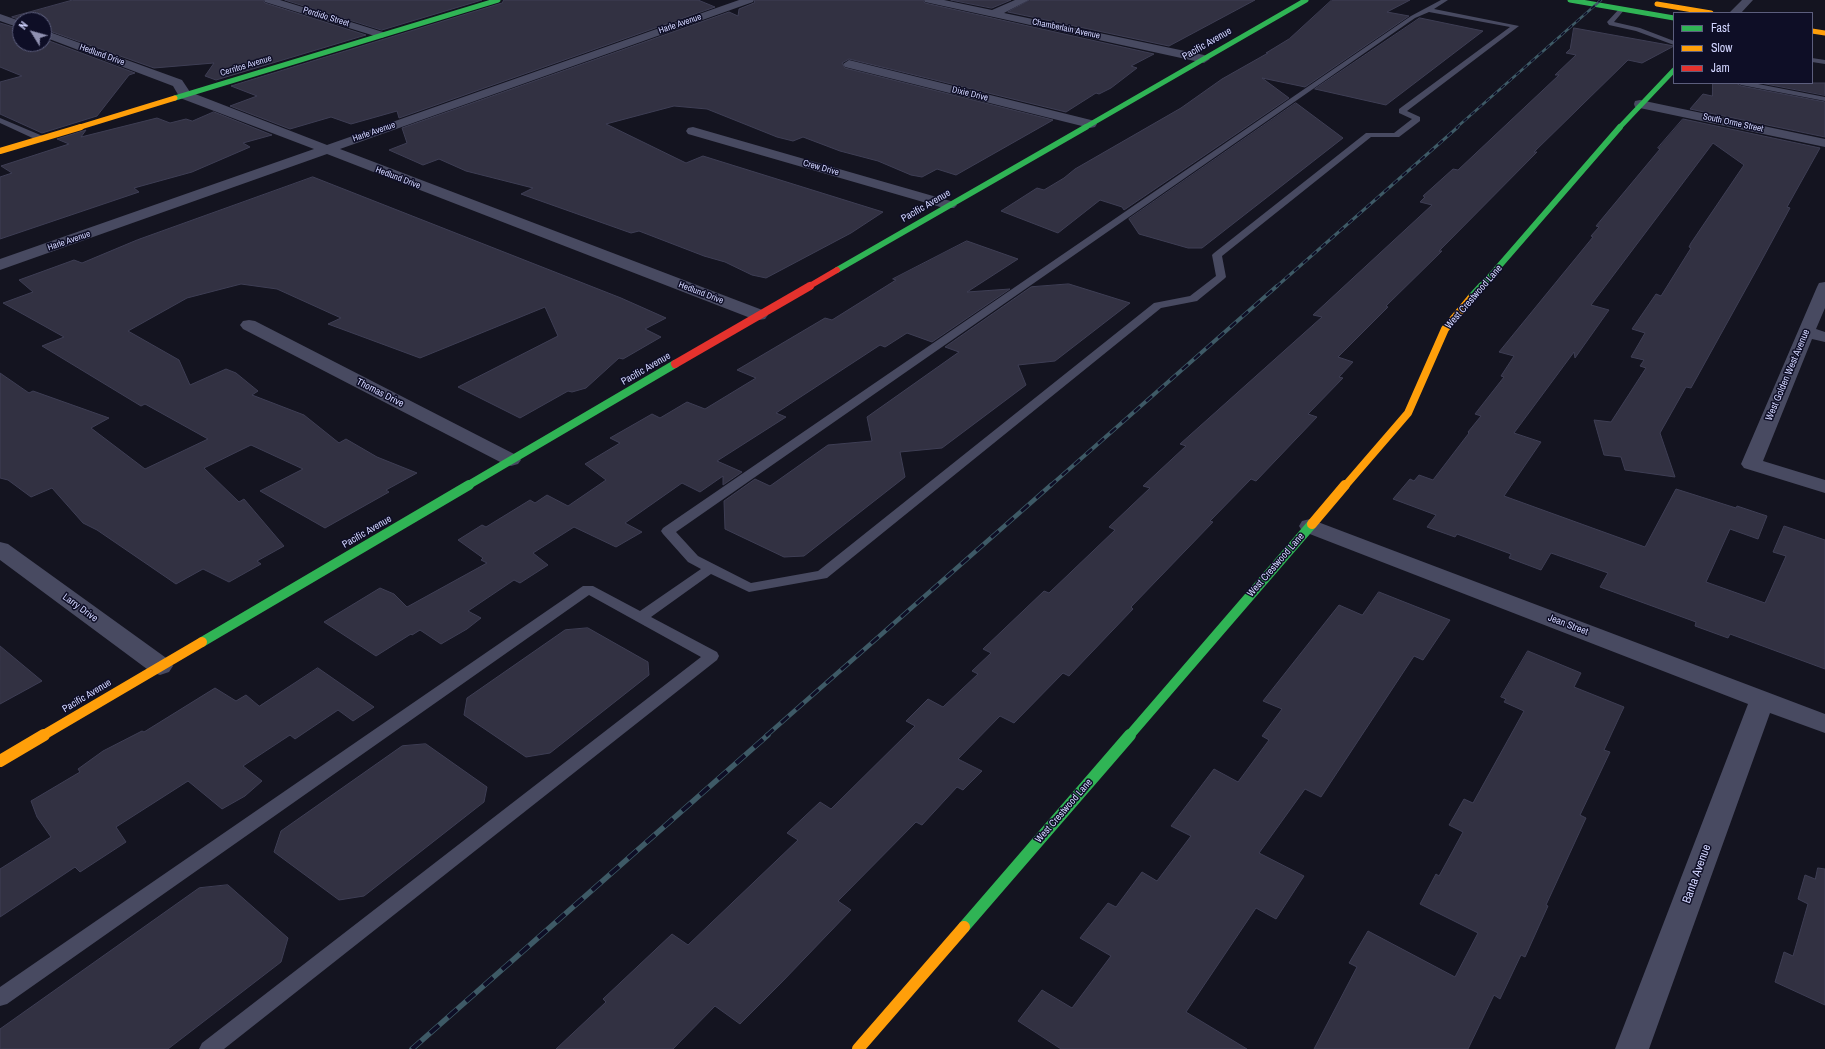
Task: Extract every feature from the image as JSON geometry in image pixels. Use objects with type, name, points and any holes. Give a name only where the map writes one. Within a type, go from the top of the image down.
[{"type":"street","name":"Cerritos Avenue","points":[[0,151],[498,0]]},
{"type":"street","name":"Harle Avenue","points":[[0,265],[749,0]]},
{"type":"street","name":"Chamberlain Avenue","points":[[929,0],[1204,59]]},
{"type":"street","points":[[992,14],[1024,0]]},
{"type":"street","name":"Pacific Avenue","points":[[0,760],[759,315],[1306,0]]},
{"type":"street","points":[[1570,0],[1671,17]]},
{"type":"street","points":[[1736,12],[1748,0]]},
{"type":"street","name":"Perdido Street","points":[[275,1],[382,35]]},
{"type":"street","points":[[1650,3],[1705,12]]},
{"type":"street","points":[[0,17],[12,22]]},
{"type":"street","points":[[1813,31],[1825,34]]},
{"type":"street","points":[[1813,35],[1825,34]]},
{"type":"street","name":"Hedlund Drive","points":[[52,36],[178,83],[185,95],[325,150],[759,315]]},
{"type":"street","name":"Dixie Drive","points":[[849,64],[1090,124]]},
{"type":"street","name":"West Crestwood Lane","points":[[858,1049],[1408,413],[1445,330],[1640,104],[1673,71]]},
{"type":"street","name":"South Orme Street","points":[[1640,104],[1825,143]]},
{"type":"street","name":"Crew Drive","points":[[693,131],[949,205]]},
{"type":"street","name":"West Golden West Avenue","points":[[1825,287],[1750,464],[1825,487]]},
{"type":"street","name":"Thomas Drive","points":[[249,325],[511,460]]},
{"type":"street","points":[[1806,332],[1825,337]]},
{"type":"street","name":"Jean Street","points":[[1310,526],[1825,724]]},
{"type":"street","name":"Larry Drive","points":[[0,549],[160,666]]},
{"type":"street","name":"Banta Avenue","points":[[1632,1049],[1762,700]]},
{"type":"lane","points":[[1428,10],[1516,26],[1402,111],[1417,119],[1396,135],[1369,135],[1217,256],[1221,277],[1193,299],[1158,304],[822,575],[749,588],[693,559],[668,531],[1413,17],[1445,0]]},
{"type":"lane","points":[[1622,9],[1610,22],[1611,24],[1638,29],[1673,43]]},
{"type":"lane","points":[[1813,60],[1825,62]]},
{"type":"lane","points":[[1746,84],[1825,99]]},
{"type":"lane","points":[[0,120],[42,139]]},
{"type":"lane","points":[[641,617],[711,568]]},
{"type":"lane","points":[[0,998],[588,589],[712,656],[209,1049]]},
{"type":"building","points":[[73,0],[263,0],[265,3],[366,35],[216,80],[205,76],[214,63],[154,68],[52,32],[52,12],[30,12]]},
{"type":"building","points":[[285,0],[482,0],[382,30]]},
{"type":"building","points":[[504,0],[698,0],[715,7],[399,118],[397,111],[351,124],[331,117],[290,129],[230,106],[257,96],[231,86],[502,3]]},
{"type":"building","points":[[755,0],[923,0],[925,3],[1154,54],[1131,66],[1137,68],[1111,88],[1099,94],[1096,93],[1066,112],[849,59],[842,63],[845,68],[1053,120],[956,175],[937,169],[922,177],[911,175],[878,161],[840,151],[803,137],[793,141],[777,137],[707,109],[674,106],[606,124],[686,163],[703,156],[883,212],[851,233],[766,278],[752,275],[725,262],[704,256],[639,231],[631,233],[521,194],[533,188],[466,171],[439,159],[423,165],[389,150],[407,143],[402,128],[729,12],[738,16],[739,9],[754,3]]},
{"type":"building","points":[[951,0],[1011,0],[992,8]]},
{"type":"building","points":[[1030,0],[1255,0],[1169,46],[1008,12]]},
{"type":"building","points":[[1332,0],[1410,0],[1387,12],[1409,16],[1305,87],[1262,78],[1289,98],[1124,210],[1122,207],[1100,200],[1058,233],[1001,211],[1037,188],[1044,190],[1064,178],[1075,169],[1181,108],[1222,79],[1268,53],[1266,53],[1289,39]]},
{"type":"building","points":[[1420,18],[1483,31],[1386,105],[1315,89]]},
{"type":"building","points":[[0,23],[12,27],[12,52],[52,52],[52,42],[135,73],[129,75],[97,116],[42,133],[0,114],[0,82],[22,76],[0,67]]},
{"type":"building","points":[[1574,28],[1673,46],[1642,63],[1628,60],[1534,152],[1537,152],[1439,251],[1442,251],[1386,306],[1388,307],[1338,357],[1353,362],[1339,377],[1343,378],[1308,414],[1317,417],[1256,481],[1251,479],[1210,521],[1213,522],[1131,607],[1133,609],[1069,676],[1063,673],[1014,723],[1000,716],[958,759],[982,771],[963,790],[957,787],[922,825],[916,822],[838,901],[851,910],[740,1024],[715,1006],[673,1049],[556,1049],[606,1002],[603,999],[672,934],[688,945],[798,840],[787,833],[820,802],[831,809],[915,726],[906,721],[928,699],[943,707],[978,674],[972,671],[991,653],[983,649],[1044,591],[1049,593],[1115,530],[1109,527],[1150,488],[1143,486],[1186,446],[1180,444],[1322,317],[1313,315],[1432,205],[1420,202],[1425,197],[1423,196],[1453,169],[1458,170],[1559,75],[1555,75],[1576,55],[1566,53],[1570,49]]},
{"type":"building","points":[[1825,83],[1825,95],[1766,84]]},
{"type":"building","points":[[1713,84],[1738,84],[1741,86],[1825,102],[1825,137],[1690,109],[1703,94],[1712,96]]},
{"type":"building","points":[[1296,103],[1343,138],[1202,248],[1188,248],[1139,234],[1129,219]]},
{"type":"building","points":[[214,112],[272,135],[243,143],[250,147],[192,172],[134,188],[139,192],[0,239],[0,177],[12,173],[1,166],[69,144],[57,139],[86,130],[81,137],[157,118],[170,123],[186,119],[192,121]]},
{"type":"building","points":[[1683,119],[1820,148],[1787,207],[1790,208],[1691,388],[1686,387],[1660,433],[1675,477],[1625,470],[1621,457],[1604,455],[1594,420],[1611,422],[1646,368],[1640,366],[1644,360],[1631,357],[1645,333],[1632,329],[1656,294],[1661,296],[1691,248],[1689,247],[1691,243],[1744,165],[1713,143],[1591,305],[1609,310],[1575,358],[1574,352],[1514,433],[1541,442],[1504,496],[1645,547],[1676,489],[1767,516],[1758,539],[1730,529],[1706,582],[1765,603],[1786,556],[1773,552],[1784,526],[1825,540],[1825,669],[1730,634],[1728,638],[1695,626],[1696,622],[1600,587],[1608,573],[1551,553],[1541,570],[1509,558],[1511,554],[1457,534],[1455,537],[1427,527],[1436,515],[1393,499],[1410,479],[1414,481],[1419,475],[1433,480],[1469,433],[1468,432],[1481,416],[1475,414],[1504,377],[1501,376],[1514,356],[1499,352],[1593,237],[1591,236],[1599,227],[1596,226]]},
{"type":"building","points":[[313,177],[621,298],[666,318],[645,329],[661,337],[623,359],[619,358],[586,388],[572,392],[568,391],[520,418],[458,387],[558,336],[545,307],[420,358],[328,324],[341,318],[277,289],[241,284],[187,298],[128,331],[179,360],[190,385],[226,369],[236,373],[258,391],[252,395],[304,415],[339,443],[346,439],[377,457],[417,473],[386,490],[389,492],[325,528],[260,491],[303,469],[251,445],[204,468],[239,502],[244,499],[284,546],[257,561],[261,564],[229,582],[203,569],[176,584],[97,530],[83,523],[52,488],[31,497],[8,480],[0,478],[0,373],[29,393],[33,391],[109,418],[91,428],[145,469],[208,439],[145,404],[141,406],[42,346],[64,337],[3,303],[33,292],[19,280],[74,260],[82,263],[137,240]]},
{"type":"building","points":[[967,241],[1018,259],[967,292],[1010,289],[932,342],[907,333],[885,347],[880,345],[776,413],[786,417],[717,461],[742,472],[723,485],[723,476],[700,492],[682,483],[625,523],[642,532],[616,547],[574,527],[533,553],[548,565],[520,583],[514,580],[468,611],[481,618],[467,629],[441,644],[420,630],[376,656],[324,622],[380,588],[394,594],[407,607],[487,563],[481,560],[483,558],[458,540],[482,525],[486,527],[530,500],[535,503],[547,495],[568,506],[606,480],[585,464],[620,443],[610,438],[652,414],[660,418],[687,402],[705,409],[756,378],[737,370],[825,318],[832,320],[896,280],[893,279]]},
{"type":"building","points":[[1069,284],[1130,303],[1055,361],[1018,365],[1026,385],[942,448],[900,452],[905,477],[804,556],[784,557],[725,529],[724,501],[755,479],[770,486],[828,445],[872,441],[867,417],[959,352],[945,347],[1031,287]]},
{"type":"building","points":[[1379,592],[1450,620],[1423,660],[1414,656],[1321,797],[1305,789],[1259,853],[1304,876],[1276,919],[1256,908],[1186,1012],[1247,1049],[1061,1049],[1018,1021],[1042,990],[1072,1008],[1111,956],[1080,938],[1108,903],[1116,907],[1142,872],[1157,881],[1191,836],[1171,826],[1214,769],[1238,782],[1269,740],[1262,736],[1282,709],[1263,701],[1339,605],[1362,615]]},
{"type":"building","points":[[588,628],[648,662],[649,675],[550,753],[526,757],[464,715],[467,698],[565,630]]},
{"type":"building","points":[[0,646],[42,681],[0,704]]},
{"type":"building","points":[[1528,651],[1581,673],[1574,687],[1624,707],[1604,750],[1610,752],[1580,815],[1586,818],[1546,905],[1548,906],[1525,957],[1521,955],[1500,999],[1494,995],[1468,1049],[1314,1049],[1357,967],[1349,963],[1368,931],[1455,977],[1478,933],[1420,904],[1436,874],[1439,876],[1463,832],[1449,825],[1464,799],[1473,803],[1524,711],[1504,702],[1506,699],[1501,697]]},
{"type":"building","points":[[318,668],[374,707],[353,721],[338,710],[295,739],[290,735],[243,766],[262,781],[245,796],[222,809],[188,781],[116,827],[126,842],[80,872],[75,867],[0,917],[0,869],[51,837],[37,817],[31,801],[80,772],[78,769],[103,751],[142,731],[144,732],[215,688],[236,701],[246,695],[259,706]]},
{"type":"building","points":[[426,744],[487,787],[484,802],[364,896],[339,900],[274,852],[281,831],[402,746]]},
{"type":"building","points":[[1818,868],[1825,869],[1825,1005],[1775,982],[1784,952],[1793,956],[1808,904],[1798,899],[1805,875],[1815,879]]},
{"type":"building","points":[[228,885],[288,938],[281,962],[168,1049],[0,1049],[0,1029],[199,888]]},
{"type":"railway","points":[[1456,128],[1601,0]]},
{"type":"railway","points":[[1276,287],[1458,127]]},
{"type":"railway","points":[[1050,486],[1277,286]]},
{"type":"railway","points":[[766,736],[1051,485]]},
{"type":"railway","points":[[412,1049],[768,735]]},
{"type":"traffic: fast","points":[[175,98],[498,0]]},
{"type":"traffic: fast","points":[[837,270],[1306,0]]},
{"type":"traffic: fast","points":[[1570,0],[1673,18]]},
{"type":"traffic: fast","points":[[1471,298],[1640,104],[1673,71]]},
{"type":"traffic: fast","points":[[202,642],[675,364]]},
{"type":"traffic: fast","points":[[964,927],[1312,524]]},
{"type":"traffic: slow","points":[[1657,4],[1705,12]]},
{"type":"traffic: slow","points":[[1813,31],[1825,33]]},
{"type":"traffic: slow","points":[[0,151],[175,98]]},
{"type":"traffic: slow","points":[[1312,524],[1408,413],[1445,329],[1471,298]]},
{"type":"traffic: slow","points":[[0,761],[202,642]]},
{"type":"traffic: slow","points":[[858,1049],[964,927]]},
{"type":"traffic: jam","points":[[675,364],[837,270]]}]
